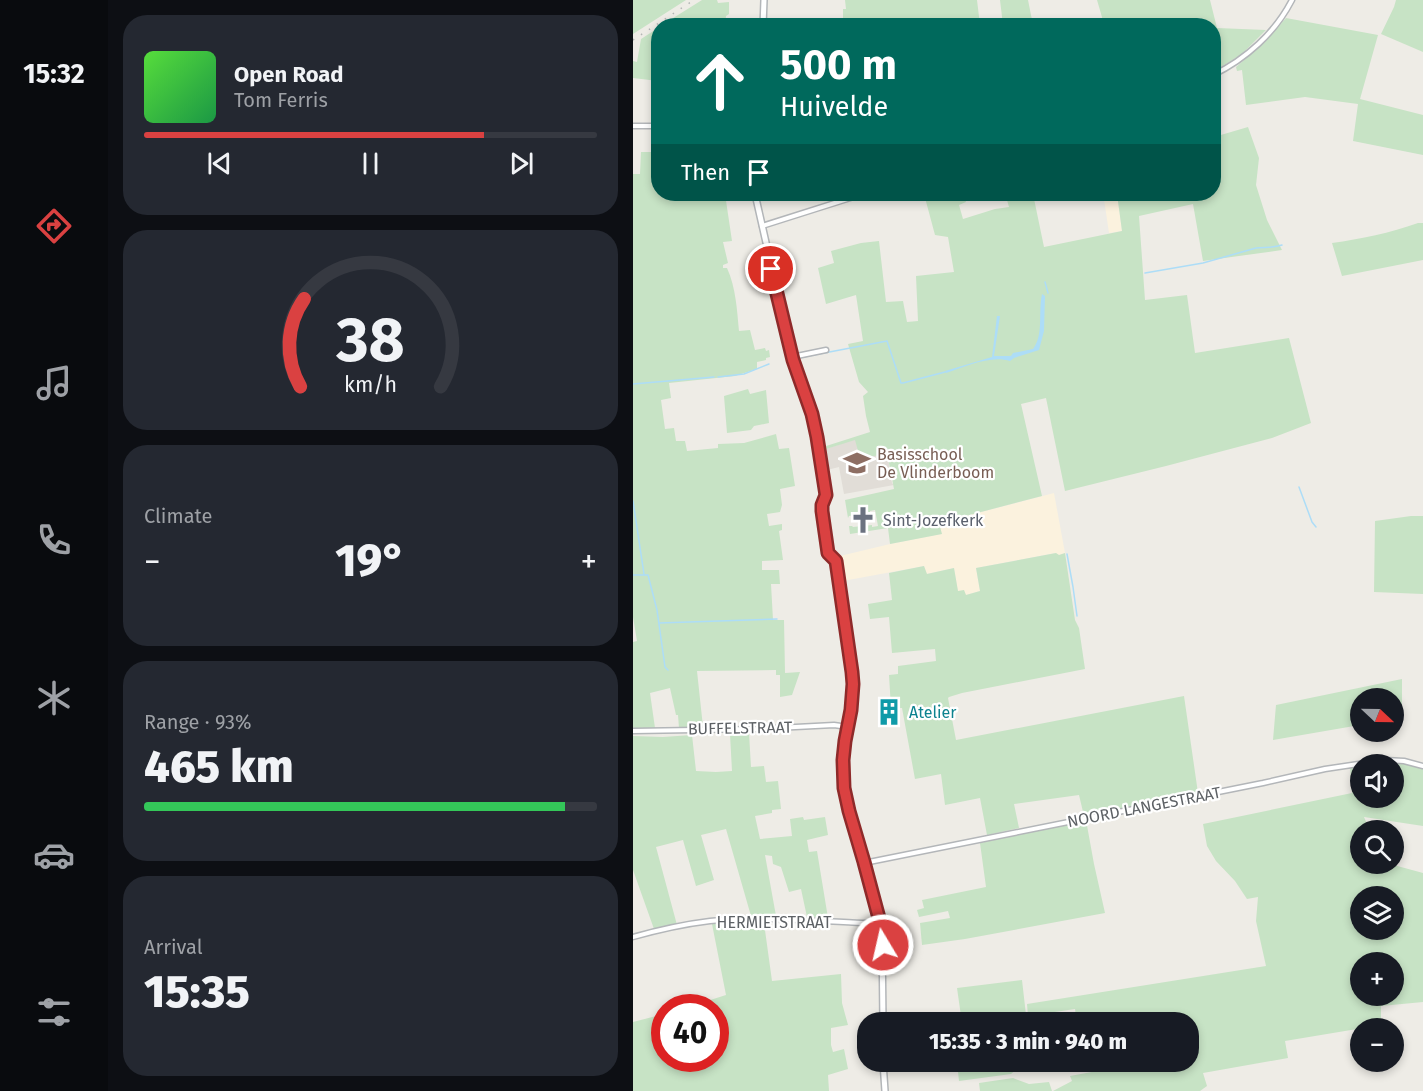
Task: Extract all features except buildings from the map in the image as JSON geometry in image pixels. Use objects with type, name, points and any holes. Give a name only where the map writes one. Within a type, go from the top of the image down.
[{"type":"street","points":[[763,18],[764,0]]},
{"type":"street","points":[[1221,71],[1233,64],[1271,31],[1292,0]]},
{"type":"street","points":[[633,126],[651,126]]},
{"type":"street","points":[[757,201],[792,357],[812,414],[818,441],[826,495],[822,511],[828,553],[836,561],[852,672],[852,702],[843,760],[844,788],[880,922],[883,945],[883,1012]]},
{"type":"street","points":[[762,226],[841,201]]},
{"type":"street","points":[[792,357],[826,350]]},
{"type":"street","name":"BUFFELSTRAAT","points":[[633,730],[757,729],[834,724],[847,727]]},
{"type":"street","name":"NOORD LANGESTRAAT","points":[[864,862],[1325,769],[1385,760],[1404,761],[1423,766]]},
{"type":"street","name":"HERMIETSTRAAT","points":[[633,937],[721,920],[880,922]]},
{"type":"street","points":[[884,1072],[885,1091]]},
{"type":"shaded area","points":[[1104,201],[1118,201],[1122,231],[1109,233]]},
{"type":"shaded area","name":"Basisschool De Vlinderboom","points":[[855,439],[888,458],[894,485],[844,494],[839,467],[827,470],[823,450]]},
{"type":"shaded area","points":[[1054,493],[1065,553],[976,568],[980,591],[966,595],[958,592],[954,568],[926,574],[924,566],[843,581],[840,556],[941,534],[939,523]]},
{"type":"green space","points":[[633,0],[686,0],[658,18],[651,18],[651,22],[633,34]]},
{"type":"green space","points":[[702,0],[717,0],[718,3],[729,2],[729,14],[726,18],[673,18]]},
{"type":"green space","points":[[845,0],[977,0],[979,18],[843,18],[843,9],[846,9]]},
{"type":"green space","points":[[1000,0],[1028,0],[1032,18],[1002,18]]},
{"type":"green space","points":[[1097,0],[1210,0],[1214,18],[1201,18],[1102,18]]},
{"type":"green space","points":[[1396,0],[1423,0],[1423,52],[1381,34]]},
{"type":"green space","points":[[1286,18],[1378,35],[1360,99],[1423,115],[1423,155],[1353,141],[1358,104],[1305,97],[1246,105],[1242,70],[1237,71],[1236,67],[1265,42]]},
{"type":"green space","points":[[1221,28],[1266,30],[1242,54],[1221,67]]},
{"type":"green space","points":[[651,33],[651,80],[633,78],[633,61],[637,62],[641,39]]},
{"type":"green space","points":[[1248,127],[1259,158],[1256,185],[1267,220],[1282,250],[1203,261],[1193,204],[1139,216],[1145,300],[1187,295],[1195,353],[1289,338],[1311,423],[1272,438],[1065,491],[1046,398],[1021,404],[1042,496],[939,523],[942,534],[890,544],[888,528],[850,534],[849,526],[878,526],[875,510],[848,518],[845,500],[894,489],[888,458],[882,459],[881,455],[860,458],[855,440],[823,450],[823,447],[870,432],[863,396],[868,392],[859,382],[848,344],[863,341],[856,295],[826,304],[818,268],[834,263],[831,251],[879,241],[886,302],[903,301],[907,322],[918,321],[916,276],[954,272],[948,237],[935,235],[926,201],[966,201],[959,205],[963,219],[1009,207],[1007,201],[1034,201],[1044,247],[1122,231],[1118,201],[1221,201],[1221,135]]},
{"type":"green space","points":[[641,152],[651,152],[651,201],[726,201],[732,241],[723,242],[728,263],[723,265],[723,268],[727,268],[732,283],[739,331],[750,330],[755,350],[765,348],[766,351],[769,350],[770,357],[757,362],[757,369],[735,376],[669,383],[671,398],[661,400],[665,429],[674,428],[676,441],[685,441],[687,451],[718,448],[718,444],[744,443],[776,434],[779,449],[789,448],[795,486],[780,489],[782,505],[780,512],[767,514],[769,526],[782,524],[782,530],[779,531],[783,560],[762,561],[762,570],[779,570],[780,584],[771,584],[773,620],[784,620],[785,673],[800,672],[792,695],[780,697],[780,675],[776,675],[776,670],[697,671],[703,727],[679,728],[678,715],[676,715],[670,688],[650,693],[655,728],[633,728],[633,642],[637,641],[633,617],[633,174],[640,174]]},
{"type":"green space","points":[[1423,223],[1423,260],[1342,276],[1332,243],[1397,230]]},
{"type":"green space","points":[[748,389],[750,394],[766,390],[769,423],[754,426],[751,430],[727,433],[724,396]]},
{"type":"green space","points":[[1423,516],[1423,594],[1374,592],[1375,521]]},
{"type":"green space","points":[[1056,553],[1059,555],[1065,553],[1085,669],[949,697],[956,740],[1184,696],[1198,793],[1084,816],[1079,795],[1014,804],[1019,828],[987,835],[980,798],[945,805],[941,774],[915,779],[902,708],[891,708],[889,675],[898,674],[898,666],[936,661],[935,649],[892,653],[889,617],[870,619],[868,604],[892,600],[889,573],[924,566],[927,574],[954,568],[958,591],[964,590],[966,595],[980,591],[976,568]]},
{"type":"green space","points":[[1402,679],[1402,688],[1358,688]]},
{"type":"green space","points":[[1350,690],[1350,727],[1273,740],[1276,705]]},
{"type":"green space","points":[[749,733],[751,767],[764,766],[766,782],[778,781],[781,809],[755,816],[760,839],[792,836],[790,819],[825,817],[828,835],[807,840],[809,852],[817,851],[828,918],[807,917],[801,889],[789,892],[781,867],[773,864],[772,856],[765,855],[776,916],[751,916],[726,829],[701,835],[714,880],[696,886],[683,840],[656,847],[677,925],[654,929],[633,870],[633,736],[692,735],[696,771],[716,772],[732,771],[730,734]]},
{"type":"green space","points":[[1404,764],[1423,769],[1423,826],[1404,823],[1404,820],[1364,817],[1365,820],[1350,820],[1350,874],[1404,874],[1404,868],[1423,873],[1423,1002],[1404,1004],[1404,952],[1350,952],[1350,1006],[1381,1006],[1381,1018],[1350,1018],[1350,1030],[1285,1041],[1288,1058],[1203,1073],[1207,1086],[1200,1091],[1053,1091],[1072,1081],[1070,1076],[1092,1072],[1199,1072],[1199,1012],[1075,1012],[1075,1009],[1028,1012],[1027,1004],[1266,966],[1256,921],[1258,897],[1247,899],[1235,881],[1216,861],[1207,846],[1203,824],[1350,793],[1350,808],[1404,808]]},
{"type":"green space","points":[[1086,820],[1105,913],[922,945],[920,923],[950,918],[948,911],[919,917],[917,910],[924,908],[922,900],[986,887],[980,843]]},
{"type":"green space","points":[[764,923],[772,981],[841,974],[842,1003],[848,1025],[831,1028],[831,1045],[833,1052],[844,1049],[848,1069],[828,1075],[829,1091],[633,1091],[633,1022],[651,1017],[651,1072],[729,1072],[729,994],[726,994],[712,924]]},
{"type":"green space","points":[[1022,980],[1026,1012],[960,1012],[957,988]]},
{"type":"green space","points":[[958,1072],[1013,1072],[1011,1074],[959,1081]]},
{"type":"green space","points":[[1013,1078],[1029,1084],[1049,1082],[1052,1091],[980,1091],[979,1083]]},
{"type":"water","points":[[1042,294],[1045,296],[1044,331],[1039,350],[1010,361],[986,361],[946,373],[945,371],[992,357],[997,316],[1000,316],[994,356],[1011,356],[1013,353],[1033,349],[1040,330]]},
{"type":"waterway","points":[[1145,273],[1203,263],[1256,248],[1282,245]]},
{"type":"waterway","points":[[1045,282],[1048,293]]},
{"type":"waterway","points":[[798,358],[887,341],[901,383],[945,372]]},
{"type":"waterway","points":[[718,377],[744,374],[769,364]]},
{"type":"waterway","points":[[633,384],[714,377]]},
{"type":"waterway","points":[[1299,487],[1316,527]]},
{"type":"waterway","points":[[633,501],[644,574]]},
{"type":"waterway","points":[[1067,554],[1077,616]]},
{"type":"waterway","points":[[633,575],[648,575],[657,610],[665,667],[668,670]]},
{"type":"waterway","points":[[659,623],[777,619]]},
{"type":"railway","points":[[667,18],[694,0]]},
{"type":"railway","points":[[633,40],[651,28]]},
{"type":"place","name":"Basisschool De Vlinderboom","points":[[857,463]]},
{"type":"place","name":"Sint-Jozefkerk","points":[[863,520]]},
{"type":"place","name":"Atelier","points":[[889,712]]},
{"type":"route","points":[[771,269],[793,360],[812,414],[819,449],[826,495],[822,511],[828,553],[836,561],[852,672],[852,702],[843,760],[844,788],[880,922],[883,945]]}]
